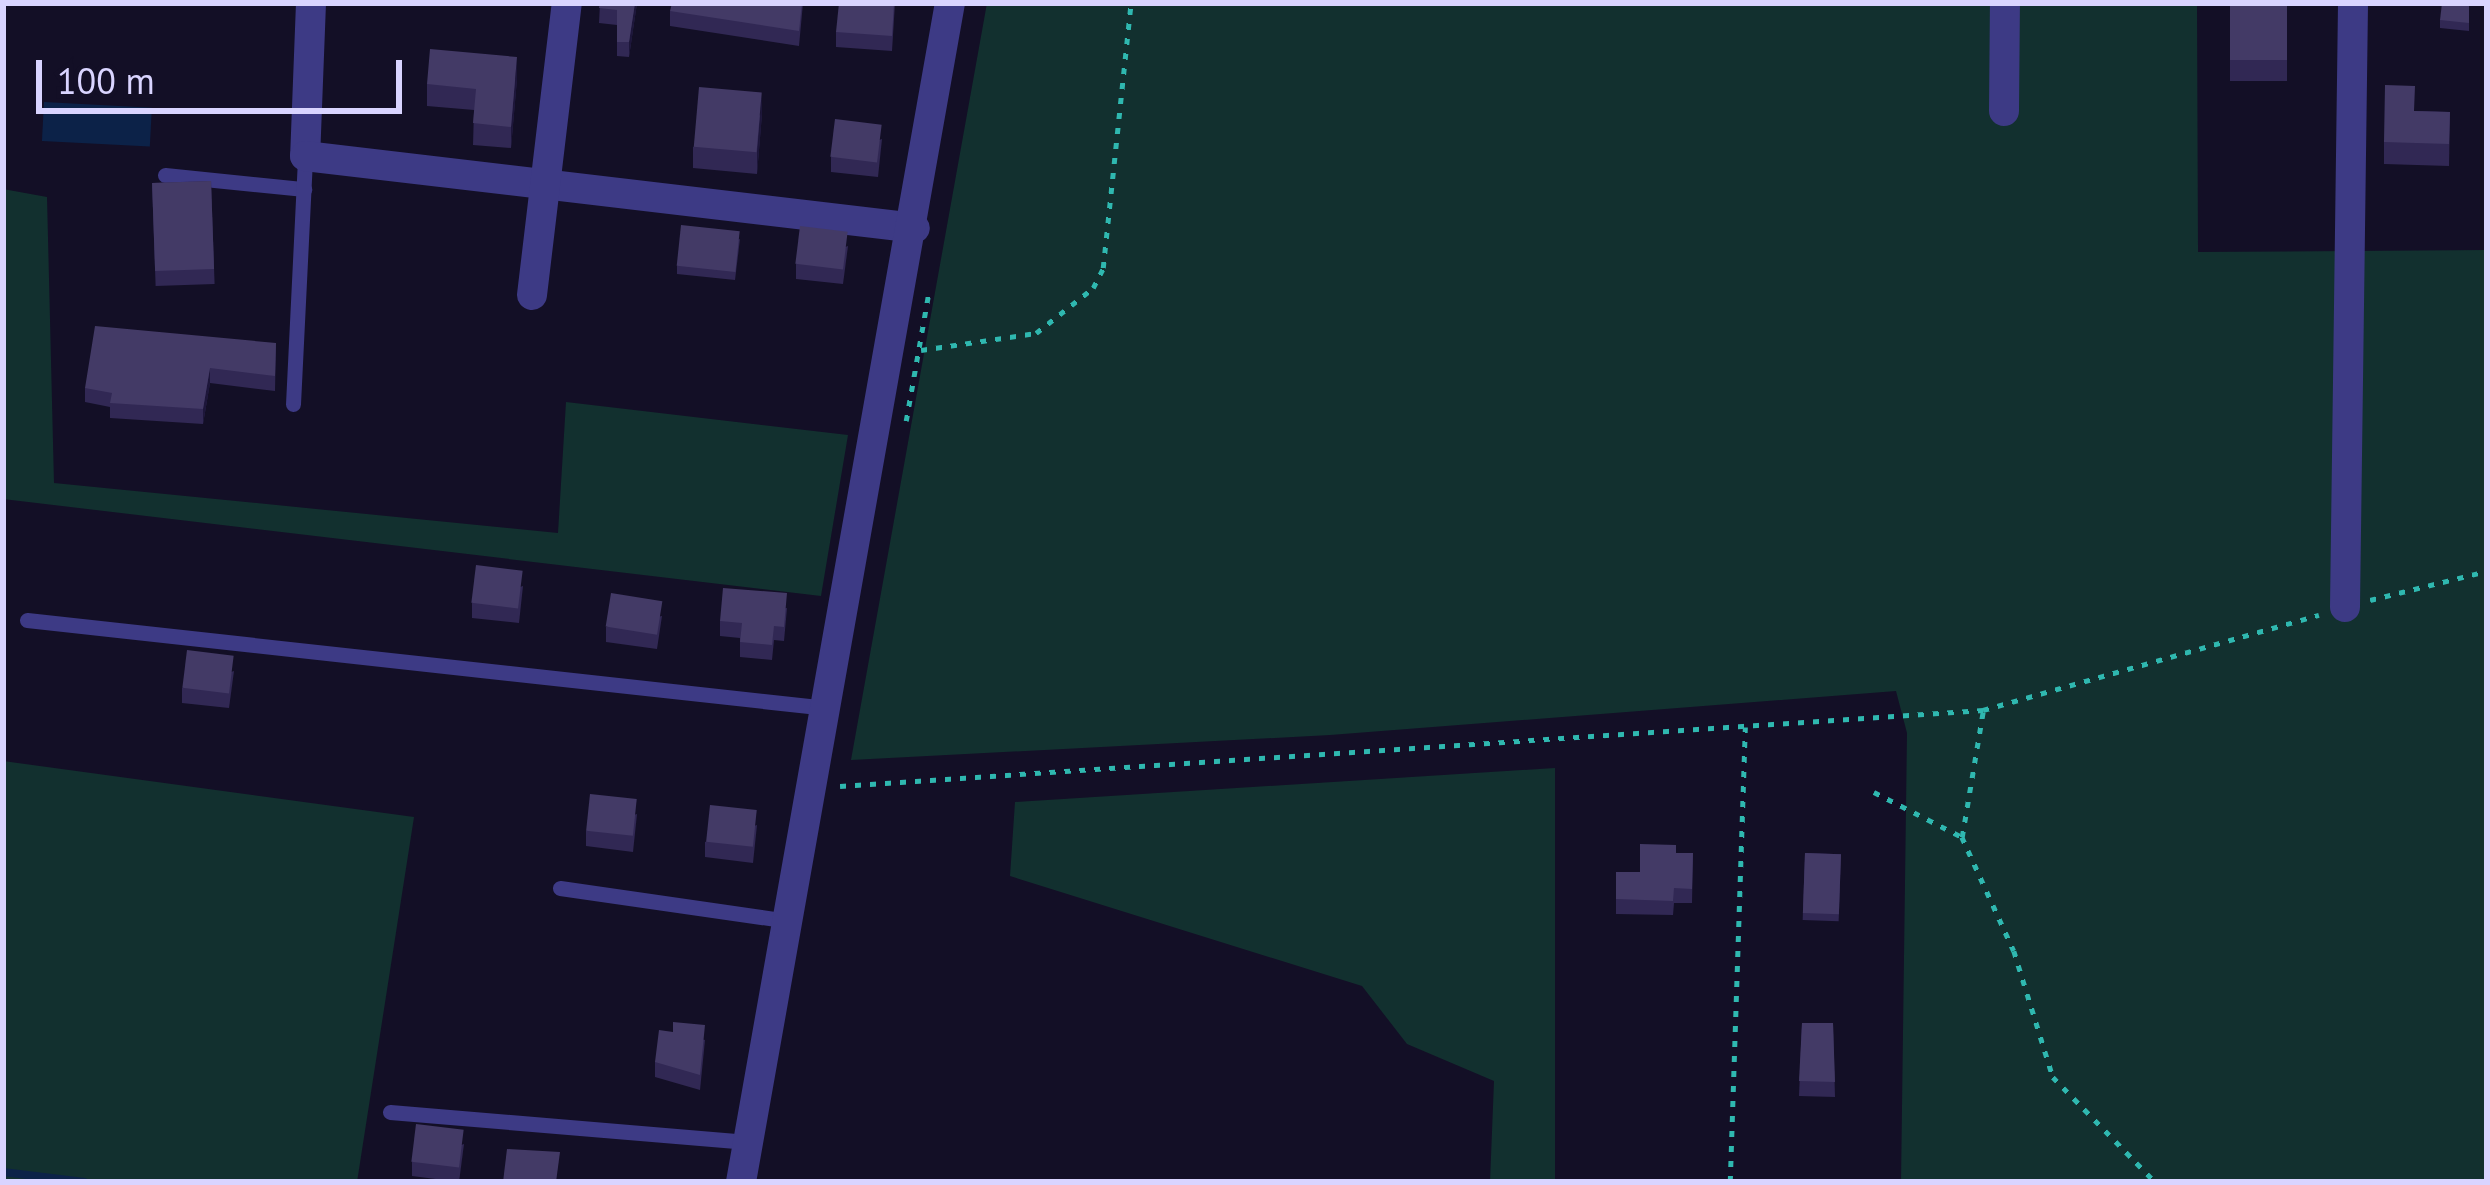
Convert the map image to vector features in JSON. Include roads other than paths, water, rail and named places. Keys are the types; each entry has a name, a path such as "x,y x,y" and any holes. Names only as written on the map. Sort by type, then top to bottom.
{"street":[{"path":"310,3 305,156 915,228"},
{"path":"532,295 567,3"},
{"path":"741,1182 915,228 950,3"},
{"path":"2004,111 2005,3"},
{"path":"2345,607 2353,3"}],"lane":[{"path":"293,404 305,156"},
{"path":"165,175 304,189"},
{"path":"26,620 827,708"},
{"path":"560,888 788,921"},
{"path":"390,1112 748,1142"}],"water":[{"path":"44,102 152,108 150,147 42,141"}],"waterway":[{"path":"3,1172 84,1182"}]}
